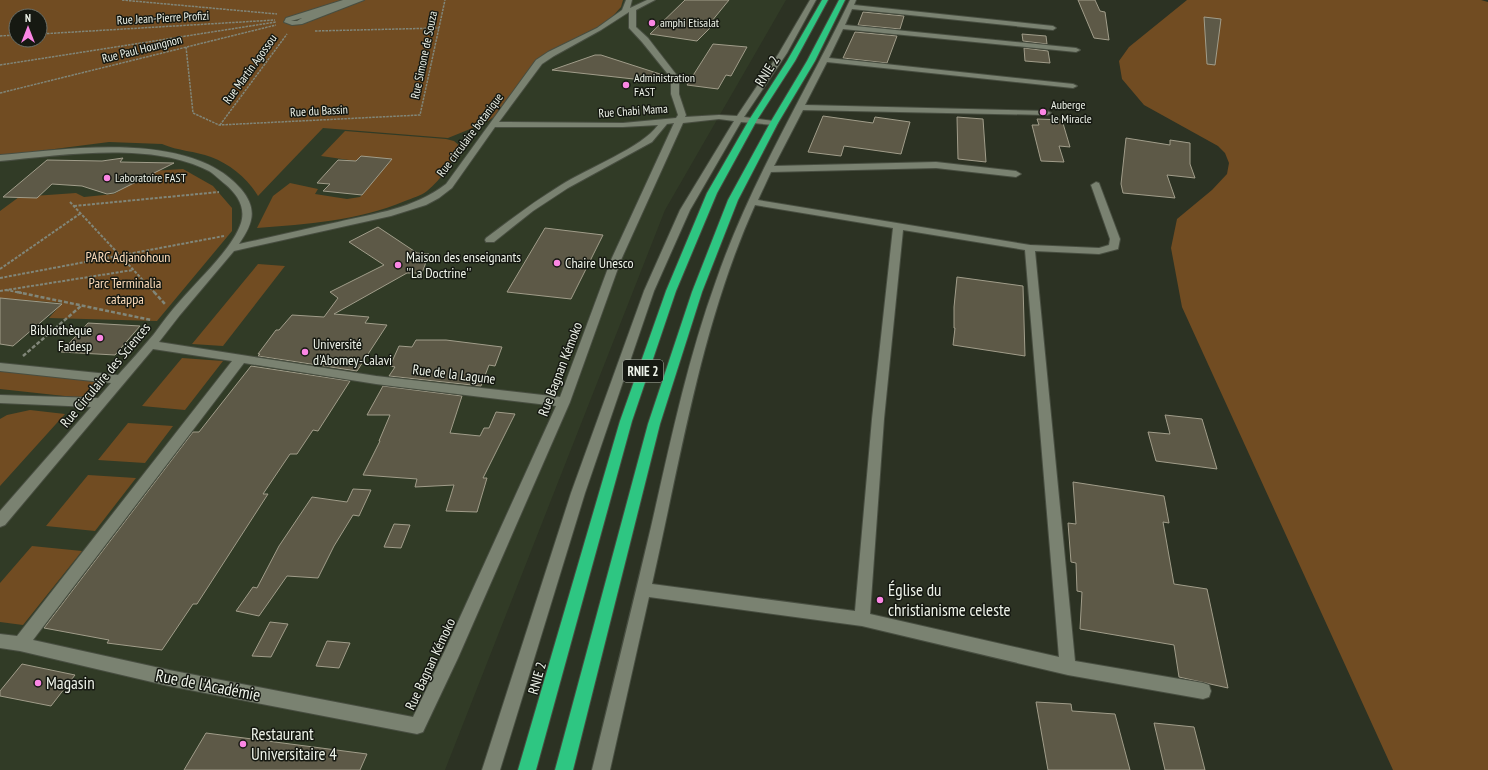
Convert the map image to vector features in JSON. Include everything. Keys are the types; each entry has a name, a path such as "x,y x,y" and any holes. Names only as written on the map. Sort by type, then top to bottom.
{"highway":[{"name":"RNIE 2","path":"526,770 626,421 671,292 712,193 753,120 791,61 826,0"},
{"name":"RNIE 2","path":"564,770 654,424 690,314 733,200 774,123 848,2"}],"street":[{"path":"289,21 299,16 350,0"},
{"path":"289,21 361,0"},
{"path":"625,11 629,0"},
{"path":"625,11 652,0"},
{"path":"491,770 578,493 649,291 685,210 739,119 783,53 813,0"},
{"path":"601,770 681,427 703,339 726,267 752,202 841,27 848,2 1053,28"},
{"path":"633,9 632,28 650,45 676,78 675,94 682,115 680,120"},
{"name":"Rue circulaire botanique","path":"230,249 391,213 423,203 449,186 539,62 551,54 599,29 625,11"},
{"path":"841,27 1076,50"},
{"path":"825,60 1073,86"},
{"path":"799,107 1048,113"},
{"name":"Rue Chabi Mama","path":"493,124 589,126 719,117 774,123"},
{"name":"Rue Bagnan Kémoko","path":"417,726 452,653 564,402 616,260 658,172 680,120"},
{"path":"490,240 530,209 565,186 649,140 659,130 665,121"},
{"name":"Rue Circulaire des Sciences","path":"0,158 88,151 134,150 152,152 184,159 212,169 227,178 245,200 248,209 246,223 242,232 230,249 151,345 0,521"},
{"path":"769,169 936,165 1016,174"},
{"path":"752,202 1030,248 1099,250 1114,246 1115,239 1096,185"},
{"path":"862,619 878,419 898,226"},
{"path":"1030,248 1068,667"},
{"name":"Rue de la Lagune","path":"151,345 376,380 564,402"},
{"path":"20,644 241,358"},
{"path":"5,368 121,380"},
{"path":"0,399 101,403"},
{"path":"644,590 862,619 1068,667 1203,691"},
{"name":"Rue de l'Académie","path":"0,641 20,644 169,678 417,726"}],"path":[{"path":"122,0 299,16"},
{"name":"Rue Simone de Souza","path":"420,114 445,0"},
{"path":"0,65 289,21"},
{"name":"Rue Jean-Pierre Profizi","path":"48,34 289,21"},
{"name":"Rue Paul Houngnon","path":"0,93 289,21"},
{"name":"Rue Martin Agossou","path":"219,125 289,21"},
{"path":"312,31 439,28"},
{"path":"186,47 193,113 219,125"},
{"name":"Rue du Bassin","path":"219,125 420,114"},
{"path":"74,206 236,190"},
{"path":"70,202 133,270 171,319"},
{"path":"0,270 81,213"},
{"path":"0,278 119,254 242,232"},
{"path":"0,291 133,270"},
{"path":"6,290 81,306 171,319"},
{"path":"5,368 81,306"}],"shaded area":[{"name":"Université d'Abomey-Calavi","path":"0,0 786,0 665,210 445,770 0,770"}],"green space":[{"path":"0,0 623,0 621,7 599,28 537,59 498,114 485,123 448,138 323,128 258,196 244,178 232,168 205,155 162,144 109,142 0,156"},
{"path":"1187,0 1481,0 1488,2 1488,770 1393,770 1182,307 1171,248 1177,219 1212,190 1227,174 1229,163 1225,153 1218,146 1144,105 1122,79 1119,61 1129,47"},
{"path":"345,131 446,139 454,141 461,147 437,181 427,191 416,197 387,208 351,217 313,223 257,228 273,196 290,183 318,189 315,194 347,199 360,197 392,159 356,161 321,156"},
{"name":"PARC Adjanohoun","path":"183,169 213,186 232,208 232,231 157,321 49,318 62,303 0,298 0,211 19,197 76,193 84,197 114,194 152,171"},
{"path":"258,264 285,266 223,346 192,344"},
{"path":"182,358 223,361 185,410 142,406"},
{"path":"0,370 107,382 92,399 0,389"},
{"path":"30,410 65,414 0,486 0,419 7,415"},
{"path":"128,423 173,426 145,463 98,460"},
{"path":"88,475 136,478 95,531 46,526"},
{"path":"32,546 82,551 23,625 0,622 0,583"}],"building":[{"path":"685,0 729,0 707,27 711,27 697,41 650,34"},
{"path":"1078,0 1095,0 1100,11 1105,12 1109,40 1094,38"},
{"path":"863,12 904,16 900,29 858,25"},
{"path":"1204,17 1221,19 1215,65 1207,64"},
{"path":"855,32 897,36 887,63 843,58"},
{"path":"1022,34 1046,36 1047,44 1023,41"},
{"path":"713,44 747,47 731,76 726,75 718,89 687,85"},
{"path":"1024,48 1048,51 1050,63 1025,61"},
{"path":"595,55 601,55 663,75 661,82 552,70"},
{"path":"823,116 873,123 875,117 910,122 901,154 844,146 841,156 808,152"},
{"path":"957,117 983,119 986,162 958,159"},
{"path":"1037,119 1062,120 1070,147 1059,146 1064,162 1041,161 1032,125 1039,125"},
{"path":"1126,138 1170,145 1170,140 1190,143 1190,164 1195,178 1167,175 1175,198 1123,193 1121,184"},
{"path":"361,156 392,159 362,195 323,191 330,184 317,183 338,160 356,161"},
{"path":"123,158 120,162 174,163 114,193 107,194 82,186 52,184 37,198 3,197 47,160 102,161"},
{"path":"378,227 417,253 429,254 422,273 407,273 334,314 369,317 365,323 387,325 357,371 258,356 276,330 279,330 292,315 324,317 338,298 330,292 384,265 349,242"},
{"name":"Chaire Unesco","path":"545,228 603,235 571,299 507,292"},
{"path":"957,277 1023,286 1025,356 953,345 955,328 954,307"},
{"path":"0,298 62,304 13,346 0,344"},
{"path":"88,323 140,326 115,355 61,352"},
{"path":"416,340 446,340 502,347 495,366 489,365 481,386 389,376 395,367 390,366 399,346 412,347"},
{"path":"251,366 350,381 318,431 313,430 297,454 290,454 263,494 268,494 197,604 193,604 162,650 107,643 109,640 44,628 193,432 199,432"},
{"path":"383,386 462,396 450,433 480,436 484,428 489,428 496,412 515,414 483,478 487,478 477,512 446,511 454,485 415,487 417,479 363,475 380,441 390,415 367,415"},
{"path":"1165,415 1202,419 1217,469 1156,461 1148,432 1170,434"},
{"path":"1073,482 1164,496 1169,523 1163,522 1174,584 1207,589 1228,688 1179,677 1174,645 1080,629 1082,592 1077,591 1076,563 1071,562 1068,523 1076,524"},
{"path":"353,489 371,490 359,516 353,515 334,546 318,578 287,576 259,616 236,611 253,587 257,588 279,546 312,497 347,502"},
{"path":"394,524 410,525 401,548 384,547"},
{"path":"270,622 288,624 271,657 252,656"},
{"path":"327,641 350,643 339,668 316,666"},
{"name":"Magasin","path":"22,664 75,675 51,706 0,696 0,691"},
{"path":"1036,702 1071,704 1072,711 1115,714 1130,770 1048,770"},
{"path":"1154,723 1194,727 1205,770 1165,770"},
{"name":"Restaurant Universitaire 4","path":"206,733 367,754 360,770 184,770"}],"place":[{"name":"amphi Etisalat","path":"652,23"},
{"name":"Administration FAST","path":"626,85"},
{"name":"Auberge le Miracle","path":"1043,112"},
{"name":"Laboratoire FAST","path":"107,178"},
{"name":"Chaire Unesco","path":"557,263"},
{"name":"Maison des enseignants ''La Doctrine''","path":"398,265"},
{"name":"Bibliothèque Fadesp","path":"100,338"},
{"name":"Université d'Abomey-Calavi","path":"305,352"},
{"name":"Église du christianisme celeste","path":"880,600"},
{"name":"Magasin","path":"38,683"},
{"name":"Restaurant Universitaire 4","path":"243,744"}],"park label":[{"name":"Parc Terminalia catappa","path":"125,292"}]}
